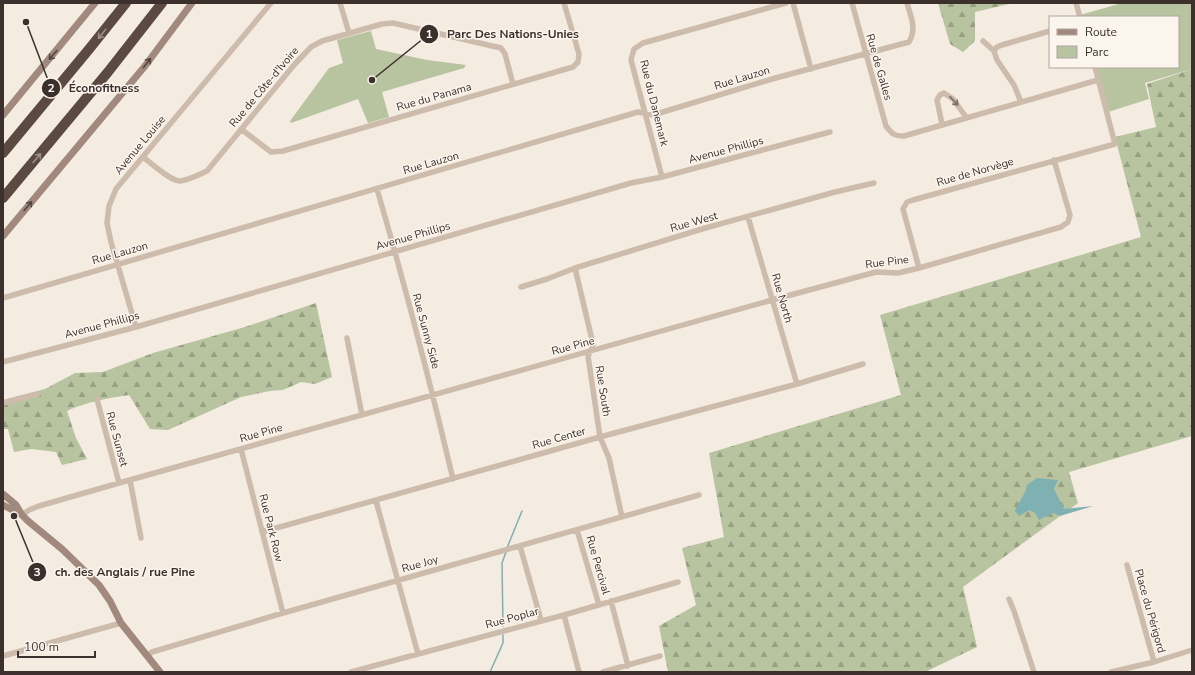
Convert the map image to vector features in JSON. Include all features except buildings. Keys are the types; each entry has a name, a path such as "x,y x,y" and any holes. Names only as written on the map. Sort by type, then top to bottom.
{"highway":[{"path":"3,153 126,3"},
{"path":"3,198 108,72 162,3"}],"main road":[{"path":"3,115 95,3"},
{"path":"3,236 140,71 192,3"},
{"path":"3,494 16,505 22,515"},
{"path":"3,505 22,515 91,576 110,601 121,623 160,672"}],"street":[{"name":"Avenue Louise","path":"136,327 117,264 107,223 109,206 116,189 271,3"},
{"path":"340,3 349,33"},
{"name":"Rue du Panama","path":"242,129 271,152 283,151 573,67 578,62 579,54 564,3"},
{"name":"Rue du Danemark","path":"662,177 631,60 634,49 643,43 786,3"},
{"path":"793,3 812,68"},
{"name":"Rue de Galles","path":"852,3 886,126 892,134 904,136 942,124"},
{"name":"Rue Lauzon","path":"3,298 638,112 653,115 772,79 909,42 914,35 908,3"},
{"path":"1076,3 1080,16"},
{"name":"Rue de Côte-d'Ivoire","path":"143,157 172,179 179,181 207,171 294,65 311,47 322,41 382,24 393,23 494,45 501,48 505,54 513,84"},
{"path":"994,51 997,47 1002,45 1049,31"},
{"path":"983,41 994,51 994,55 1014,85 1022,102"},
{"path":"966,117 953,100 944,93 936,100 942,124 1098,80 1095,68"},
{"name":"Rue de Norvège","path":"919,268 903,209 907,202 1115,144 1098,80"},
{"name":"Avenue Phillips","path":"3,362 136,327 631,183 662,177 830,132"},
{"name":"Rue Pine","path":"22,515 34,508 119,483 772,300 876,272 898,273 919,268 1061,227 1066,225 1070,215 1054,160"},
{"name":"Rue West","path":"521,287 575,268 702,230 814,198 874,183"},
{"name":"Rue Sunny Side","path":"377,189 396,252 453,479"},
{"name":"Rue North","path":"748,217 797,384"},
{"name":"Rue South","path":"575,268 592,344 588,358 600,437 609,458 622,516"},
{"path":"347,338 362,415"},
{"name":"Rue Center","path":"262,532 600,437 797,384 863,364"},
{"path":"3,403 38,394"},
{"name":"Rue Sunset","path":"97,399 119,483"},
{"name":"Rue Park Row","path":"241,449 283,613"},
{"path":"130,480 141,538"},
{"name":"Rue Joy","path":"147,656 152,652 283,613 699,495"},
{"path":"376,500 418,654"},
{"name":"Rue Percival","path":"577,530 599,605"},
{"path":"520,546 541,620"},
{"name":"Place du Périgord","path":"1127,565 1154,662"},
{"name":"Rue Poplar","path":"351,672 370,670 418,654 564,615 678,582"},
{"path":"1009,599 1034,672"},
{"name":"Rue Percival","path":"611,601 628,666"},
{"path":"564,615 579,672"},
{"path":"3,656 121,623"},
{"path":"1111,672 1154,662 1192,650"},
{"path":"603,672 660,656"}],"green space":[{"path":"938,3 1013,3 975,12 975,41 963,52 950,44"},
{"path":"1122,3 1192,3 1192,69 1145,83 1149,99 1108,112 1095,68 1179,68 1179,16 1080,15"},
{"path":"371,31 376,49 427,60 466,65 464,68 382,92 389,117 368,123 358,99 291,123 290,121 329,68 343,63 337,40"},
{"path":"1192,69 1192,436 1069,472 1078,503 963,587 977,647 925,672 668,672 659,626 696,605 682,548 724,537 709,453 901,395 880,315 1141,237 1115,137 1156,127 1147,84"},
{"path":"316,303 332,377 315,384 301,382 283,390 241,397 168,430 150,429 129,395 82,405 67,411 76,438 87,459 62,465 56,452 31,449 14,452 8,429 3,429 3,400 45,389 75,373 103,372 153,353 245,327"}],"water":[{"path":"1037,478 1058,480 1054,489 1064,509 1093,506 1060,516 1053,513 1039,520 1035,513 1029,510 1019,516 1015,511 1027,485"}],"waterway":[{"path":"507,548 522,511"},
{"path":"503,626 502,563 506,552"},
{"path":"490,672 503,643 503,635"}],"place":[{"name":"Éconofitness","path":"26,22"},
{"name":"Parc Des Nations-Unies","path":"372,80"},
{"name":"ch. des Anglais / rue Pine","path":"14,516"}]}
